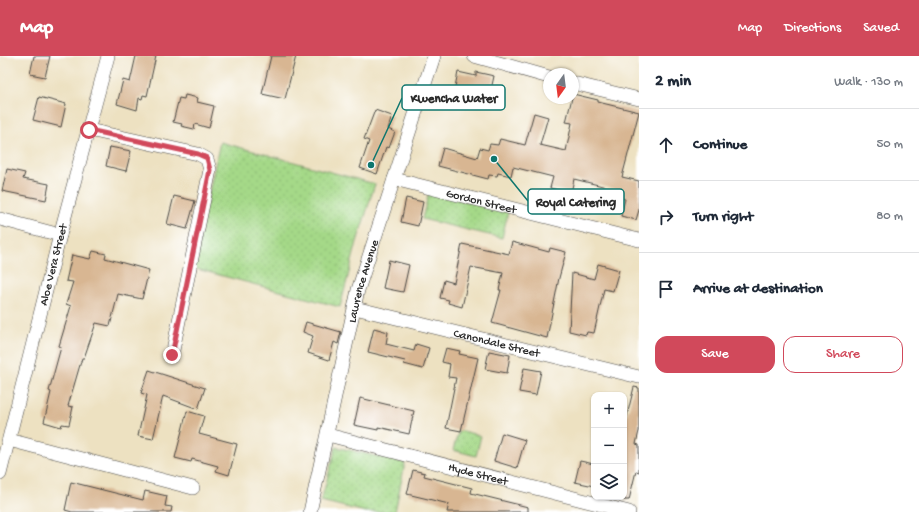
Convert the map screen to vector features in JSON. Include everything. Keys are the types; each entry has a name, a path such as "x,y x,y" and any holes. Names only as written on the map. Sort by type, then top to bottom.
{"street":[{"name":"Aloe Vera Street","path":"0,474 60,235 108,56"},
{"name":"Lawrence Avenue","path":"310,512 328,435 358,290 434,56"},
{"path":"474,56 543,75"},
{"path":"579,84 639,99"},
{"path":"89,130 198,154 207,158 210,170 172,355"},
{"name":"Gordon Street","path":"394,179 639,240"},
{"path":"0,219 60,235"},
{"name":"Canondale Street","path":"355,308 639,377"},
{"name":"Hyde Street","path":"328,435 629,512"},
{"path":"9,440 193,488"}],"green space":[{"path":"220,142 375,184 357,242 340,307 189,267 207,202"},
{"path":"429,192 508,212 502,238 422,219"},
{"path":"459,430 481,436 476,456 453,450"},
{"path":"336,447 405,463 395,512 366,512 321,501"}],"building":[{"path":"34,56 50,56 45,77 30,74"},
{"path":"136,56 156,56 147,96 143,95 142,99 139,98 137,110 117,104 123,80 130,82"},
{"path":"271,56 296,56 285,99 262,94"},
{"path":"458,72 476,76 476,72 494,76 489,99 471,95 472,91 455,87"},
{"path":"185,95 198,98 197,102 214,106 209,128 195,124 194,129 181,126 182,124 173,122 179,98 184,99"},
{"path":"579,95 598,100 598,102 639,112 622,177 639,181 639,210 636,220 621,216 625,199 621,198 623,191 574,179 571,193 550,188 553,177 513,167 511,176 498,173 497,176 489,175 488,179 438,166 443,148 477,158 480,148 488,150 490,144 498,145 500,139 525,145 534,113 548,117 540,145 566,151 572,123 566,122 570,104 579,104"},
{"path":"39,97 66,104 61,127 33,120"},
{"path":"375,110 392,116 388,129 395,132 389,148 386,147 377,174 360,168 369,141 364,139"},
{"path":"110,147 131,151 126,171 106,166"},
{"path":"7,169 25,173 23,179 49,184 46,200 2,191"},
{"path":"174,196 195,201 187,229 167,224"},
{"path":"406,198 423,202 418,226 401,222"},
{"path":"512,242 549,252 550,248 566,252 559,278 547,338 492,323 501,290 499,290 503,273 471,267 462,307 448,303 449,300 440,298 444,280 454,283 462,244 509,254"},
{"path":"93,251 106,254 105,258 149,270 142,299 118,294 110,326 96,323 84,358 82,358 68,406 73,407 69,425 62,424 61,427 44,422 51,392 49,391 61,347 59,346 71,306 66,304 73,282 66,281 72,255 90,259"},
{"path":"389,260 409,265 403,292 383,288"},
{"path":"598,264 619,270 613,291 604,289 594,333 587,332 586,335 569,331 572,273 594,279"},
{"path":"306,322 341,332 338,344 334,342 329,360 308,353 313,336 303,332"},
{"path":"374,328 388,332 386,344 414,351 416,344 429,348 423,369 404,364 405,361 368,352"},
{"path":"446,348 460,351 459,354 478,358 461,431 446,428 456,378 448,377 450,364 442,362"},
{"path":"489,351 510,355 507,373 485,369"},
{"path":"524,368 541,371 536,395 519,392"},
{"path":"149,370 205,388 198,409 163,396 153,439 138,436 147,395 141,393"},
{"path":"634,387 639,388 639,431 636,444 639,445 639,472 636,471 629,500 627,500 627,416"},
{"path":"360,398 414,411 409,434 378,427 378,430 354,425"},
{"path":"187,411 204,416 199,434 237,444 229,475 216,471 218,466 192,459 191,462 175,458"},
{"path":"502,433 525,440 517,468 494,461"},
{"path":"580,461 591,463 591,485 575,482"},
{"path":"413,470 425,473 424,476 472,488 471,493 528,507 528,512 447,512 449,504 407,494"},
{"path":"71,482 143,500 145,491 167,496 165,506 172,507 171,512 72,512 65,510"}],"place":[{"name":"Royal Catering","path":"494,159"},
{"name":"Kwencha Water","path":"371,165"}],"route":[{"path":"89,130 198,154 207,158 210,170 172,355"}]}
